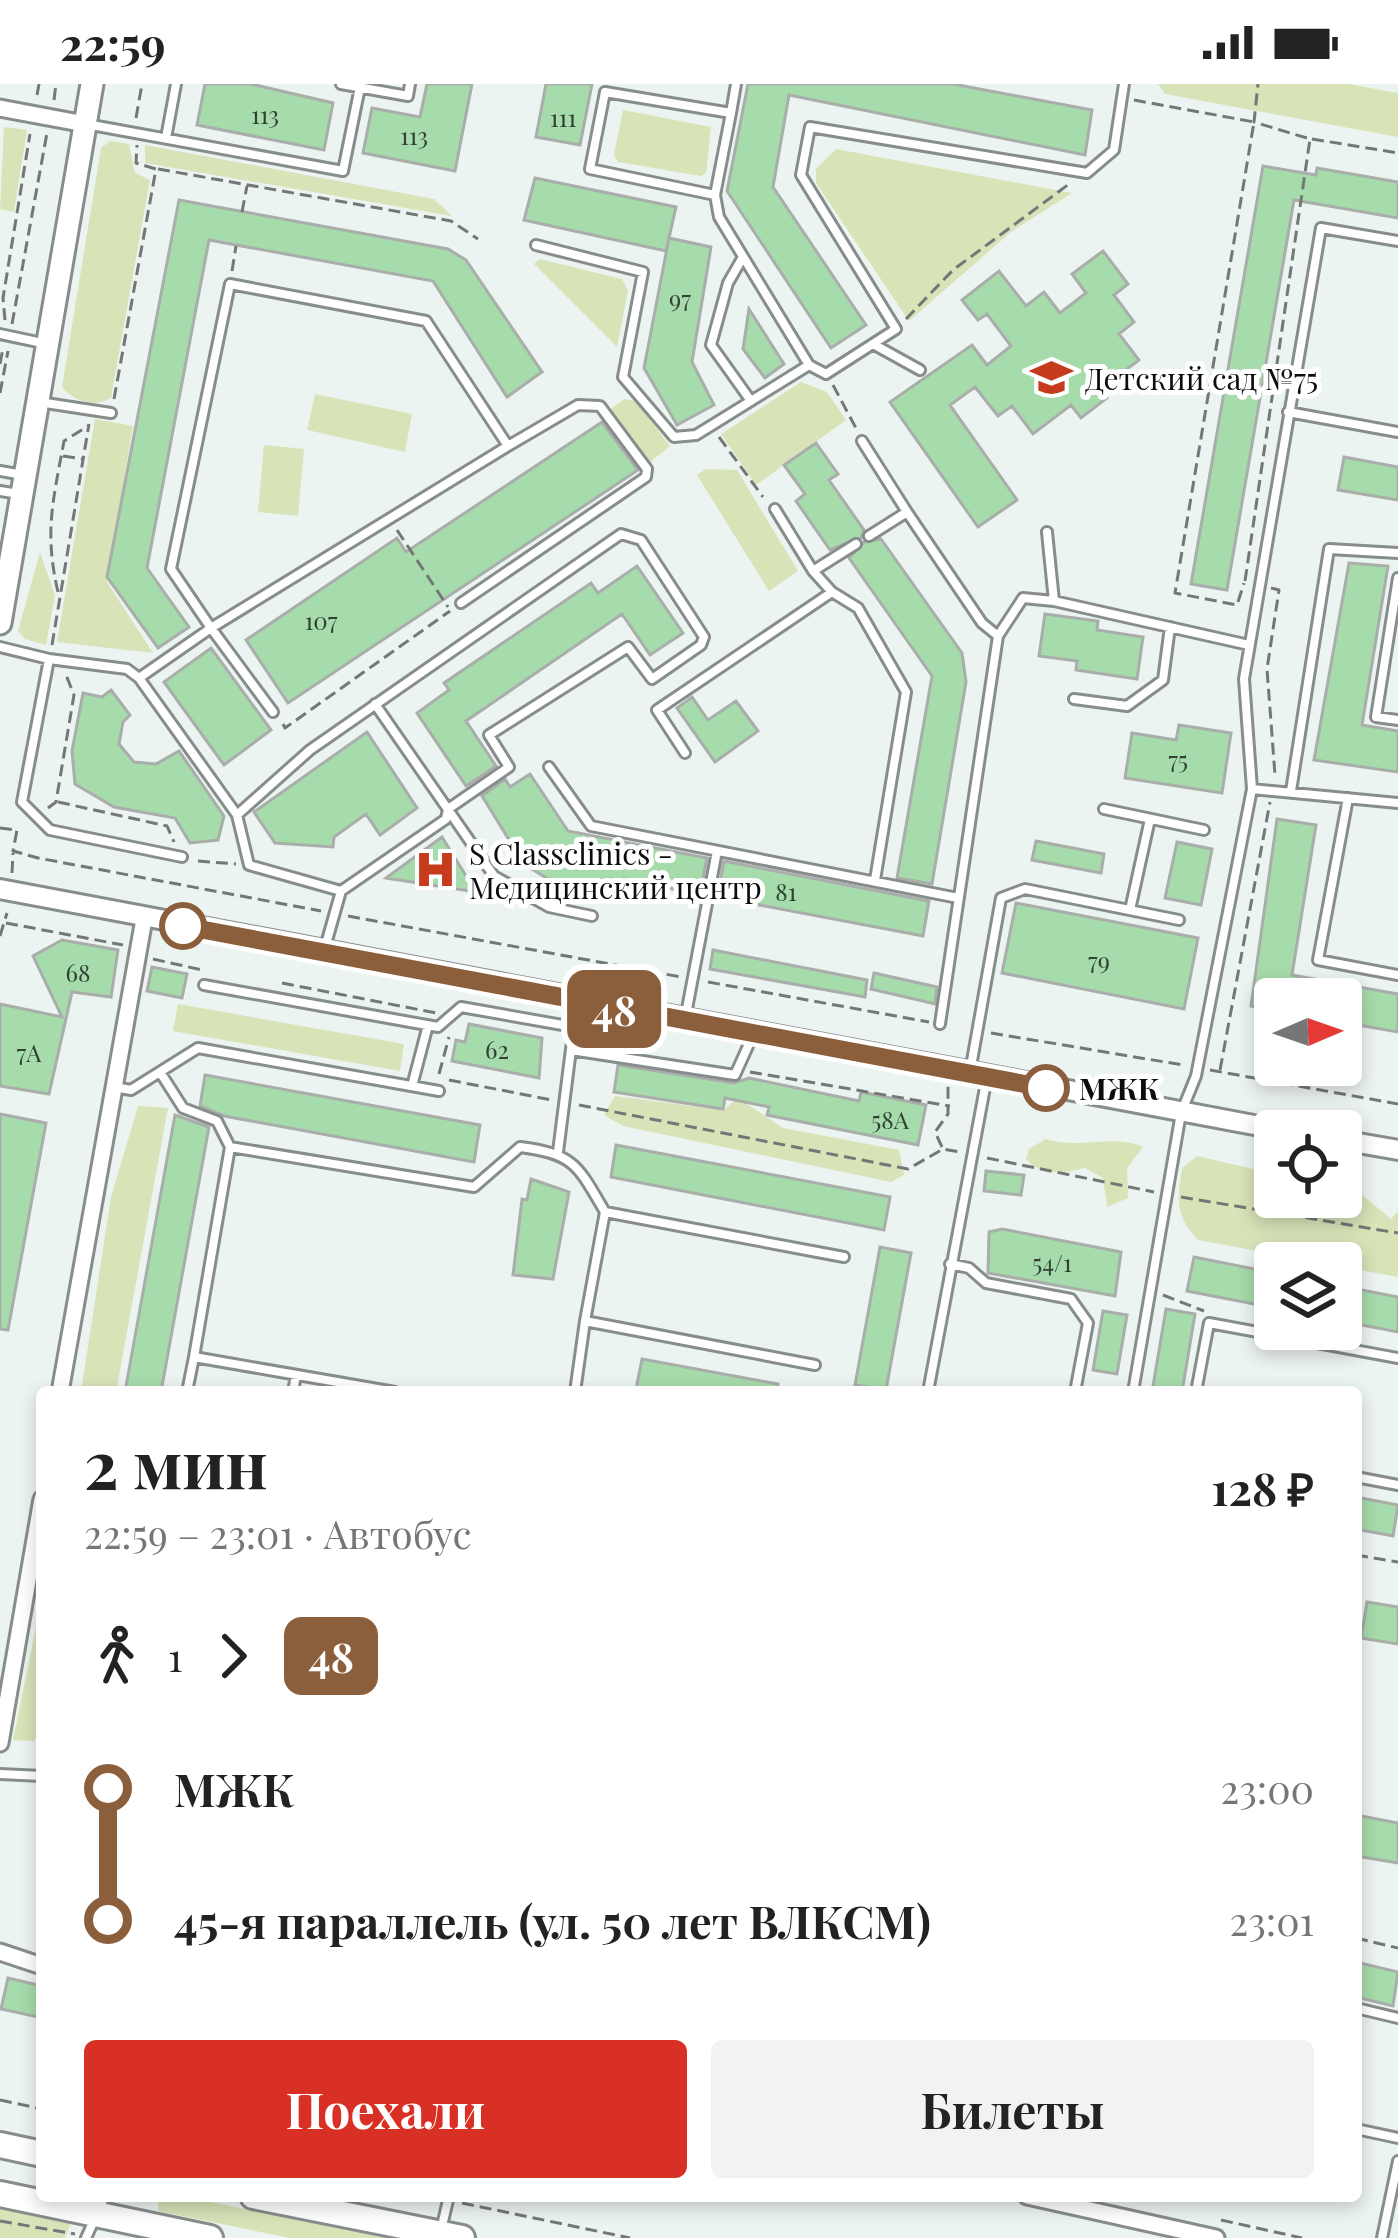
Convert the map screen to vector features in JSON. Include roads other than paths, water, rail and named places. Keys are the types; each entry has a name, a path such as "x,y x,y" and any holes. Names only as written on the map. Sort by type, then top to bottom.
{"main road":[{"path":"0,623 15,487 38,401 92,84"},
{"path":"0,2145 36,2153"},
{"path":"0,2194 95,2221 194,2236"},
{"path":"283,2202 451,2236"}],"street":[{"path":"0,108 85,124"},
{"path":"0,889 577,1002 1254,1126"},
{"path":"61,1386 144,919"},
{"path":"1362,1144 1398,1150"},
{"path":"0,1743 36,1534"},
{"path":"0,1952 36,1964"},
{"path":"1054,2202 1216,2238"}],"lane":[{"path":"166,138 176,84"},
{"path":"341,84 408,96 410,84"},
{"path":"736,84 715,194 719,217 809,365 826,374 896,329 801,175 810,127 1087,172 1114,150 1124,84"},
{"path":"85,124 343,171 360,87"},
{"path":"715,194 590,170 605,92 731,113"},
{"path":"1134,1386 1181,1113 1198,1068 1252,789 1244,679 1321,228 1398,241"},
{"path":"536,245 643,272 623,377 674,437 696,436 809,365"},
{"path":"743,256 728,283 711,345 751,401"},
{"path":"273,712 171,569 230,284 426,321 508,446"},
{"path":"5,335 48,344"},
{"path":"874,344 920,370"},
{"path":"38,401 111,413"},
{"path":"139,678 211,628 578,404 600,406 647,469 646,477 461,603"},
{"path":"1288,412 1398,432"},
{"path":"862,441 982,623 998,636"},
{"path":"0,471 15,487"},
{"path":"775,508 813,571 832,592 859,608 906,692 875,880"},
{"path":"869,536 907,512"},
{"path":"1047,532 1054,601"},
{"path":"237,815 310,750 621,534 640,540 704,637 701,646 652,679 628,647 489,735 509,767 448,809 446,819 341,891 324,952"},
{"path":"813,571 856,544"},
{"path":"1292,791 1329,549 1398,553"},
{"path":"1398,578 1376,717 1398,720"},
{"path":"685,753 657,710 832,592"},
{"path":"940,1024 998,636 1023,598 1249,645"},
{"path":"1074,699 1127,706 1163,680 1170,627"},
{"path":"0,647 127,669 139,678 237,815 249,865 341,891"},
{"path":"54,660 22,802 50,830 182,857"},
{"path":"375,704 494,876 549,907 592,916"},
{"path":"549,767 590,826 958,898"},
{"path":"1252,789 1398,803"},
{"path":"1348,798 1318,960 1398,975"},
{"path":"1104,808 1204,830"},
{"path":"1130,910 1150,819"},
{"path":"684,1021 717,850"},
{"path":"929,1386 978,1076 977,1030 1001,898 1025,889 1179,920"},
{"path":"204,985 438,1027 461,1007 574,1027"},
{"path":"558,1152 577,1002"},
{"path":"412,1086 428,1025"},
{"path":"571,1051 735,1075 754,1034"},
{"path":"112,1086 130,1090 198,1048 439,1090"},
{"path":"160,1072 183,1108 217,1121 230,1147 188,1386"},
{"path":"230,1147 474,1187 520,1147 558,1152 578,1166 605,1212 576,1386"},
{"path":"605,1212 844,1257"},
{"path":"950,1264 969,1268 986,1283 1071,1299 1088,1323 1076,1386"},
{"path":"585,1322 815,1365"},
{"path":"1197,1386 1210,1323 1398,1358"},
{"path":"194,1357 360,1386"},
{"path":"294,1386 296,1375"},
{"path":"1362,1478 1398,1484"},
{"path":"0,1774 36,1775"},
{"path":"1362,2009 1398,2018"},
{"path":"1362,2130 1398,2138"},
{"path":"1382,2238 1398,2161"},
{"path":"448,2202 451,2236"}],"place":[{"name":"Детский сад №75","path":"1051,378"},
{"name":"S Classclinics - Медицинский центр","path":"435,870"},
{"name":"МЖК","path":"1046,1088"}]}
